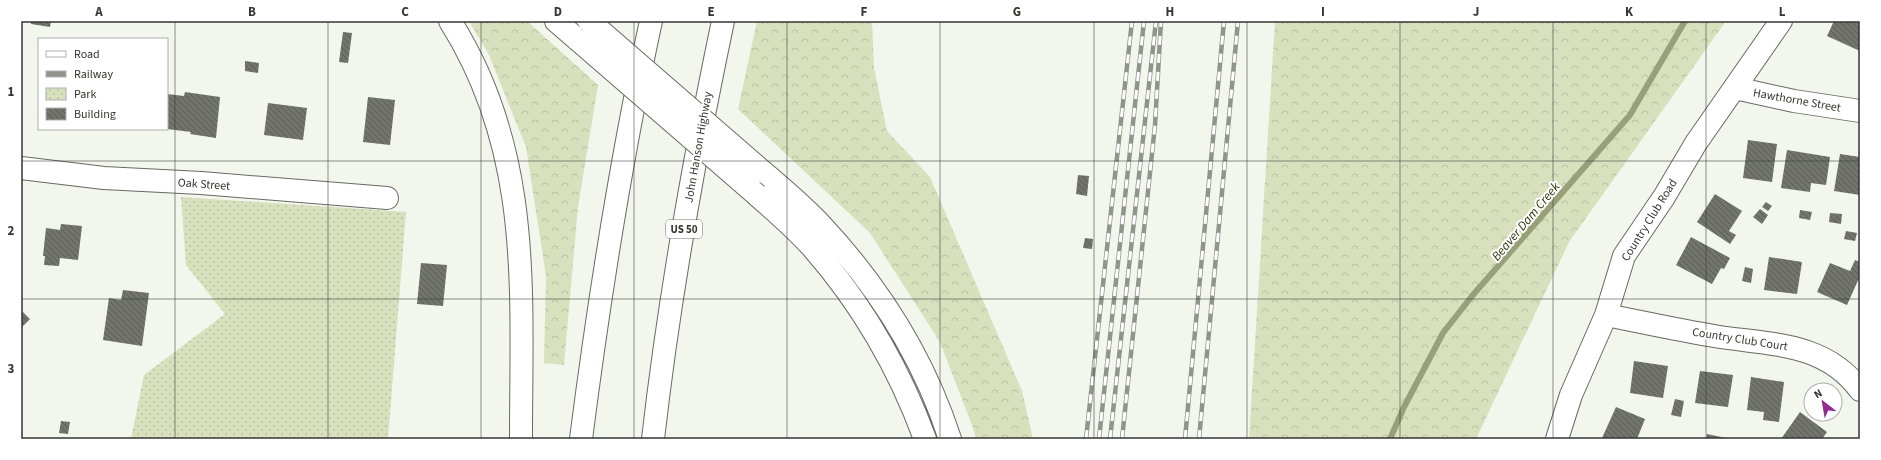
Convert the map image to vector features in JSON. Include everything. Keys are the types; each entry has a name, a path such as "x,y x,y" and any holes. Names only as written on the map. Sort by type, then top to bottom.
{"main road":[{"path":"450,21 470,56 502,136 514,196 520,260 521,439"},
{"path":"556,21 757,195 811,246 831,270 864,316 893,364 925,439"},
{"path":"589,21 764,172 820,224 845,251 888,309 904,334 926,378 950,439"},
{"path":"581,439 592,356 609,249 651,21"},
{"name":"John Hanson Highway","path":"653,439 678,259 707,96 723,21"},
{"name":"Country Club Road","path":"1557,439 1571,395 1606,315 1624,256 1664,197 1696,143 1781,21"},
{"name":"Hawthorne Street","path":"1735,88 1794,102 1860,111"},
{"name":"Oak Street","path":"21,168 104,178 201,183 387,198"},
{"name":"Country Club Court","path":"1606,315 1715,336 1773,343 1802,350 1825,358 1843,372 1860,390"}],"green space":[{"path":"469,21 527,21 598,85 578,207 564,365 544,363 546,276 526,147 489,55"},
{"path":"757,21 872,21 874,68 887,131 930,177 1022,391 1033,439 976,439 940,342 870,233 738,109"},
{"path":"1275,21 1726,21 1569,242 1476,439 1249,439"},
{"path":"181,197 406,212 388,439 131,439 144,375 225,314 186,265"}],"building":[{"path":"31,21 51,21 50,27 31,24"},
{"path":"1834,21 1860,21 1860,51 1827,36"},
{"path":"343,32 352,33 348,63 339,62"},
{"path":"245,61 259,63 258,73 245,71"},
{"path":"185,92 220,97 216,138 190,134 191,132 168,129 168,94 184,96"},
{"path":"368,97 395,100 390,145 363,142"},
{"path":"268,103 307,108 303,140 264,135"},
{"path":"1748,140 1777,144 1772,182 1743,178"},
{"path":"1787,150 1830,157 1826,185 1811,183 1810,192 1781,188"},
{"path":"1840,154 1860,157 1860,195 1834,191"},
{"path":"1078,175 1089,176 1087,196 1076,194"},
{"path":"1715,194 1742,211 1729,231 1736,235 1730,244 1697,222"},
{"path":"1766,202 1772,206 1768,211 1762,207"},
{"path":"1760,209 1768,215 1762,224 1753,217"},
{"path":"1800,210 1812,212 1810,220 1799,218"},
{"path":"1830,213 1842,214 1841,224 1829,222"},
{"path":"61,224 82,226 78,260 60,258 59,266 44,265 45,256 43,256 46,228 60,230"},
{"path":"1846,231 1857,233 1855,241 1844,239"},
{"path":"1691,237 1730,258 1724,269 1721,268 1712,284 1676,265"},
{"path":"1085,238 1093,239 1092,249 1083,248"},
{"path":"1769,257 1802,262 1797,294 1764,290"},
{"path":"1855,260 1860,262 1860,276 1847,305 1817,292 1830,263 1850,271"},
{"path":"421,263 447,265 443,306 417,304"},
{"path":"1745,267 1753,269 1751,283 1742,281"},
{"path":"123,290 149,293 142,346 103,340 109,298 121,300"},
{"path":"21,310 30,319 21,328"},
{"path":"1634,361 1668,366 1663,398 1630,393"},
{"path":"1700,371 1733,375 1728,407 1695,403"},
{"path":"1751,377 1784,382 1779,422 1763,420 1764,412 1747,410"},
{"path":"1675,399 1684,401 1681,417 1671,415"},
{"path":"1616,407 1645,419 1637,439 1602,438"},
{"path":"1800,412 1803,414 1803,422 1814,422 1827,432 1822,439 1781,439"},
{"path":"61,421 70,422 68,434 59,433"},
{"path":"1707,434 1726,438 1726,439 1706,439"}],"waterway":[{"name":"Beaver Dam Creek","path":"1390,439 1404,407 1443,333 1472,296 1630,115 1685,21"}],"railway":[{"path":"1086,439 1132,21"},
{"path":"1099,439 1144,21"},
{"path":"1110,439 1156,21"},
{"path":"1122,439 1155,125 1161,21"},
{"path":"1185,439 1224,21"},
{"path":"1199,439 1238,21"}]}
